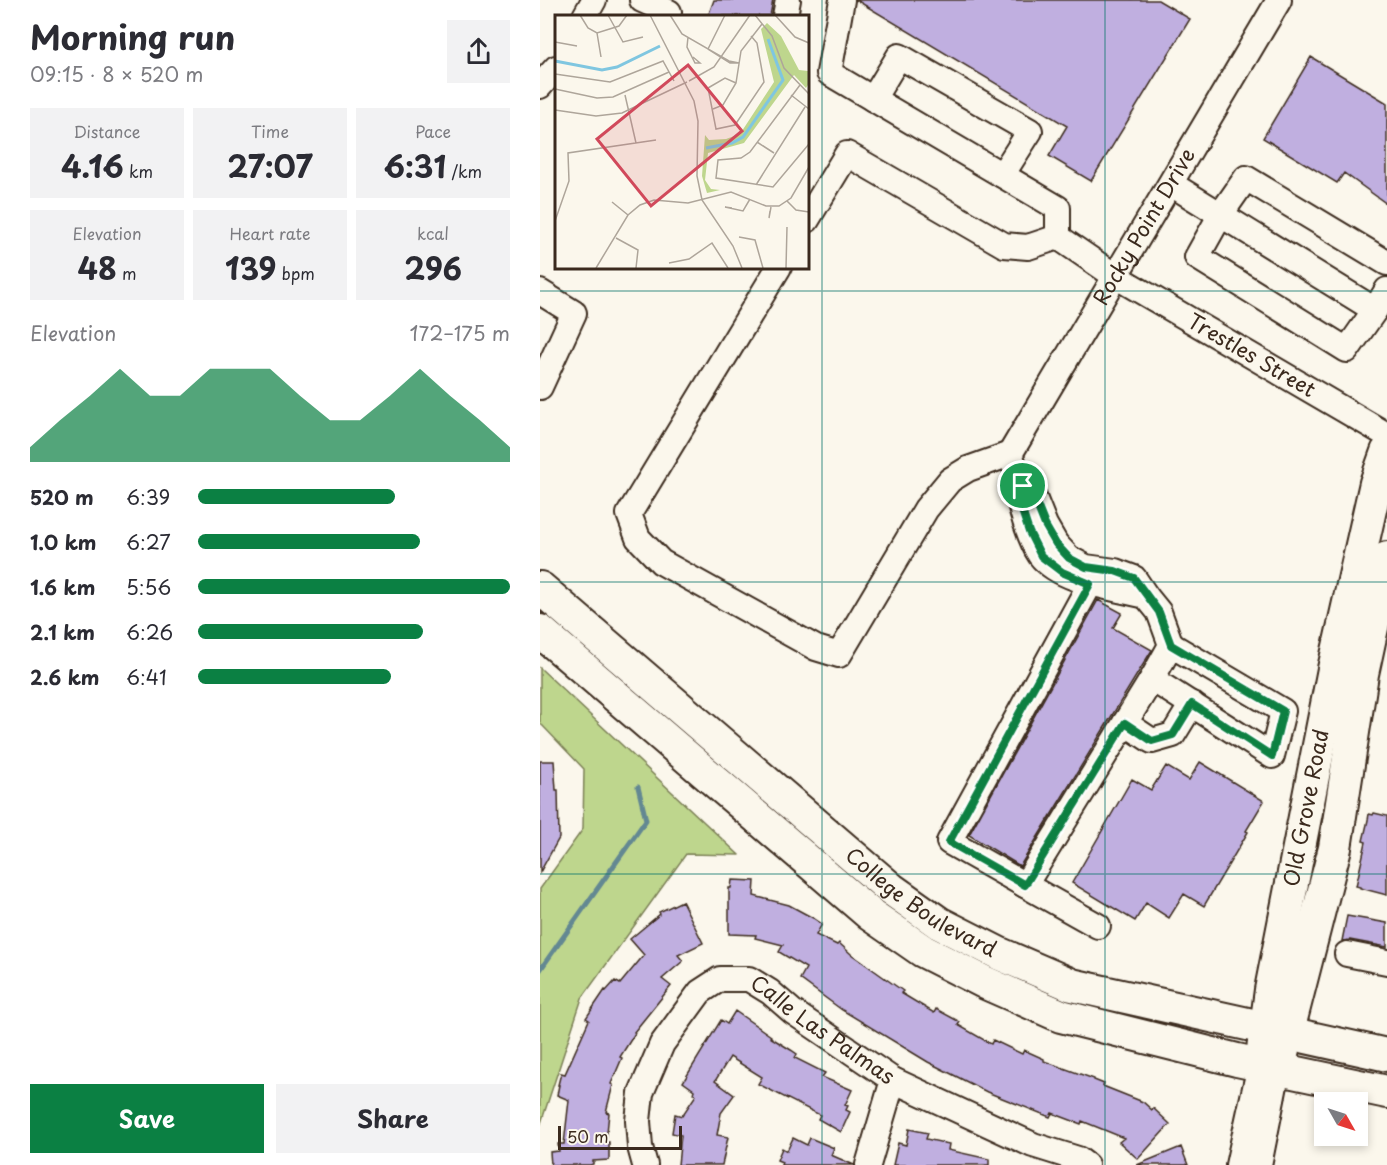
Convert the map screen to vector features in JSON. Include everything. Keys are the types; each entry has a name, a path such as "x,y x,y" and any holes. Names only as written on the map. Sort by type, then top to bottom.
{"main road":[{"name":"Old Grove Road","path":"1276,1031 1270,990 1334,669 1376,483 1387,452"},
{"name":"Old Grove Road","path":"1269,1068 1276,1031 1335,848 1362,674 1387,558"},
{"name":"College Boulevard","path":"540,588 891,889 939,923 1000,954 1072,985 1387,1055"},
{"name":"College Boulevard","path":"540,631 871,915 923,951 986,983 1061,1016 1269,1068 1387,1092"}],"street":[{"path":"586,15 594,0"},
{"path":"642,0 670,10"},
{"path":"785,15 788,0"},
{"path":"808,218 847,154 1004,245 1028,247 1058,237 1058,208 829,73 842,0"},
{"name":"Rocky Point Drive","path":"1010,454 1279,0"},
{"path":"873,99 899,56 1030,130 1002,175"},
{"path":"540,86 555,69"},
{"path":"1172,184 1221,214 1381,300 1347,350 1197,257 1221,214 1246,178 1387,263"},
{"name":"Trestles Street","path":"1058,237 1116,276 1387,435"},
{"path":"778,268 628,514 638,538 662,562 816,648 839,655 926,509 950,480 968,469 1010,454 1023,486 1018,498 1029,532 1041,556 1062,572 1093,577 1146,596 1159,612 1171,645 1283,711 1272,756 1152,679"},
{"path":"540,292 574,313 546,362 540,387"},
{"path":"1093,577 949,842 1098,926"},
{"path":"1025,885 1171,645"},
{"path":"1125,723 1152,741 1173,735 1192,704"},
{"path":"1347,954 1387,962"},
{"name":"Calle Las Palmas","path":"645,1165 640,1147 638,1121 641,1093 662,1044 700,992 720,979 749,979 770,992 792,1012 893,1080 1033,1145 1078,1159 1086,1165"},
{"name":"Old Grove Road","path":"1238,1165 1269,1068"},
{"name":"Old Grove Road","path":"1259,1165 1269,1068"},
{"path":"868,1165 893,1080"}],"green space":[{"path":"540,668 739,855 686,854 582,998 540,1126 540,889 583,829 584,769 540,723"}],"building":[{"path":"714,0 773,0 770,15 708,15"},
{"path":"856,0 1158,0 1190,19 1091,181 1049,156 1067,126"},
{"path":"1311,57 1387,103 1387,204 1344,173 1337,183 1263,138"},
{"path":"1098,600 1122,613 1113,628 1152,650 1020,866 969,835"},
{"path":"540,761 554,761 556,790 558,790 559,838 540,872"},
{"path":"1200,762 1264,801 1204,906 1184,894 1169,918 1146,903 1135,921 1072,883 1132,779 1151,790 1166,766 1189,780"},
{"path":"1369,814 1387,816 1387,895 1356,886 1366,842 1363,841"},
{"path":"732,880 755,881 754,896 789,905 813,918 822,924 816,935 837,945 839,943 903,991 901,993 934,1013 936,1009 960,1022 958,1025 991,1044 993,1040 1022,1054 1024,1050 1044,1061 1094,1079 1104,1084 1103,1086 1143,1102 1170,1124 1138,1159 1119,1142 1124,1138 1082,1121 1081,1124 1052,1113 1050,1117 987,1092 928,1062 842,1010 800,979 806,968 779,952 783,945 755,938 756,935 729,934 729,888 731,888"},
{"path":"682,901 703,943 678,955 683,961 662,979 671,986 634,1032 620,1057 622,1058 611,1084 613,1085 606,1112 609,1113 606,1142 609,1142 609,1160 593,1161 590,1165 551,1165 550,1152 559,1151 558,1144 564,1144 569,1100 557,1095 558,1085 561,1073 565,1074 589,1020 586,1018 605,990 615,981 620,984 644,955 630,939 660,914 659,912"},
{"path":"1347,916 1387,923 1387,947 1350,940 1342,941"},
{"path":"735,1011 797,1054 795,1058 825,1073 822,1077 852,1090 845,1105 848,1106 846,1110 850,1112 841,1132 818,1119 820,1115 758,1084 762,1077 730,1057 715,1081 734,1095 721,1113 717,1135 728,1137 722,1165 678,1165 681,1135 672,1133 675,1114 682,1116 696,1095 693,1093 694,1090 683,1082 721,1020 727,1024"},
{"path":"909,1129 928,1133 926,1139 949,1144 948,1150 989,1159 989,1165 893,1165 898,1143 906,1145"},
{"path":"793,1138 807,1145 810,1138 834,1148 831,1155 854,1165 781,1165 782,1162 777,1160 782,1148 787,1151"},
{"path":"1181,1147 1188,1165 1137,1165"}],"waterway":[{"path":"540,970 646,820 638,787"}],"route":[{"path":"1023,486 1033,495 1045,525 1056,544 1069,558 1086,567 1115,571 1134,578 1159,612 1171,645 1283,711 1272,756 1192,704 1173,735 1152,741 1125,723 1025,885 949,842 1090,584 1062,572 1041,556 1029,532 1018,498 1023,486"}]}
